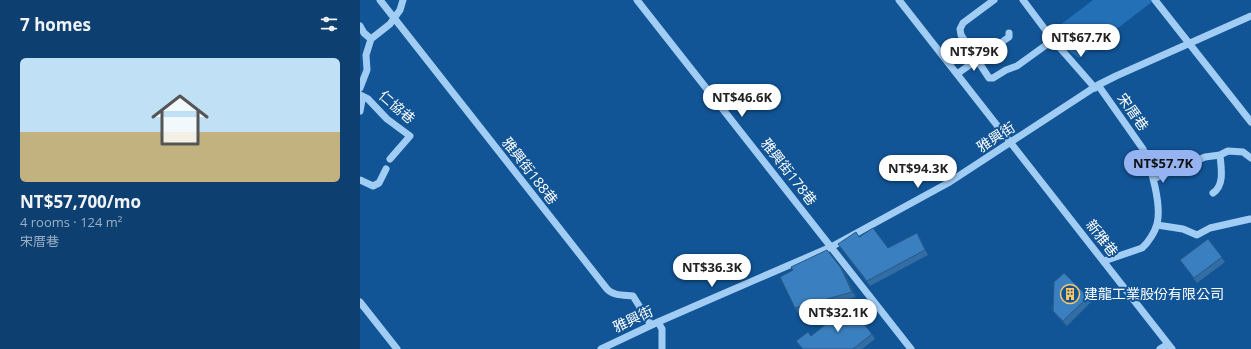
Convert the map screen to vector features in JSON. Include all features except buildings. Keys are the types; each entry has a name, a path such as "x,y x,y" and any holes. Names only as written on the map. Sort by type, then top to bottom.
{"street":[{"name":"雅興街188巷","path":"380,0 607,289 615,294 633,296 651,325"},
{"path":"360,26 371,40 390,24 400,10 404,0"},
{"name":"雅興街178巷","path":"637,0 911,349"},
{"name":"新雅巷","path":"899,0 1170,346"},
{"path":"994,0 963,23 960,29 961,35 990,79 1017,66 1053,40"},
{"name":"宋厝巷","path":"1023,0 1053,40 1097,86 1143,149 1148,160 1158,206 1157,225 1146,245 1142,248 1104,261"},
{"path":"1155,0 1251,122"},
{"name":"雅興街","path":"601,349 651,325 831,247 948,183 1097,86 1116,76 1251,16"},
{"path":"958,74 1009,37 1009,33"},
{"name":"仁協巷","path":"360,88 367,70 366,55 371,40"},
{"name":"仁協巷","path":"360,96 362,100 360,111"},
{"name":"仁協巷","path":"360,96 368,99 387,119 410,136 390,159"},
{"path":"1153,179 1205,157 1220,155 1228,151 1243,152 1251,158"},
{"path":"1213,193 1218,190 1221,184 1220,155"},
{"path":"360,180 374,186 379,183 386,169"},
{"path":"1157,225 1183,229 1197,235 1210,228 1250,219"},
{"path":"360,302 397,349"},
{"path":"658,322 662,329 662,349"},
{"path":"1160,349 1170,346"}],"shaded area":[{"path":"1093,0 1153,1 1079,58 1058,43 1055,29"}],"place":[{"name":"建龍工業股份有限公司","path":"1070,294"}]}
